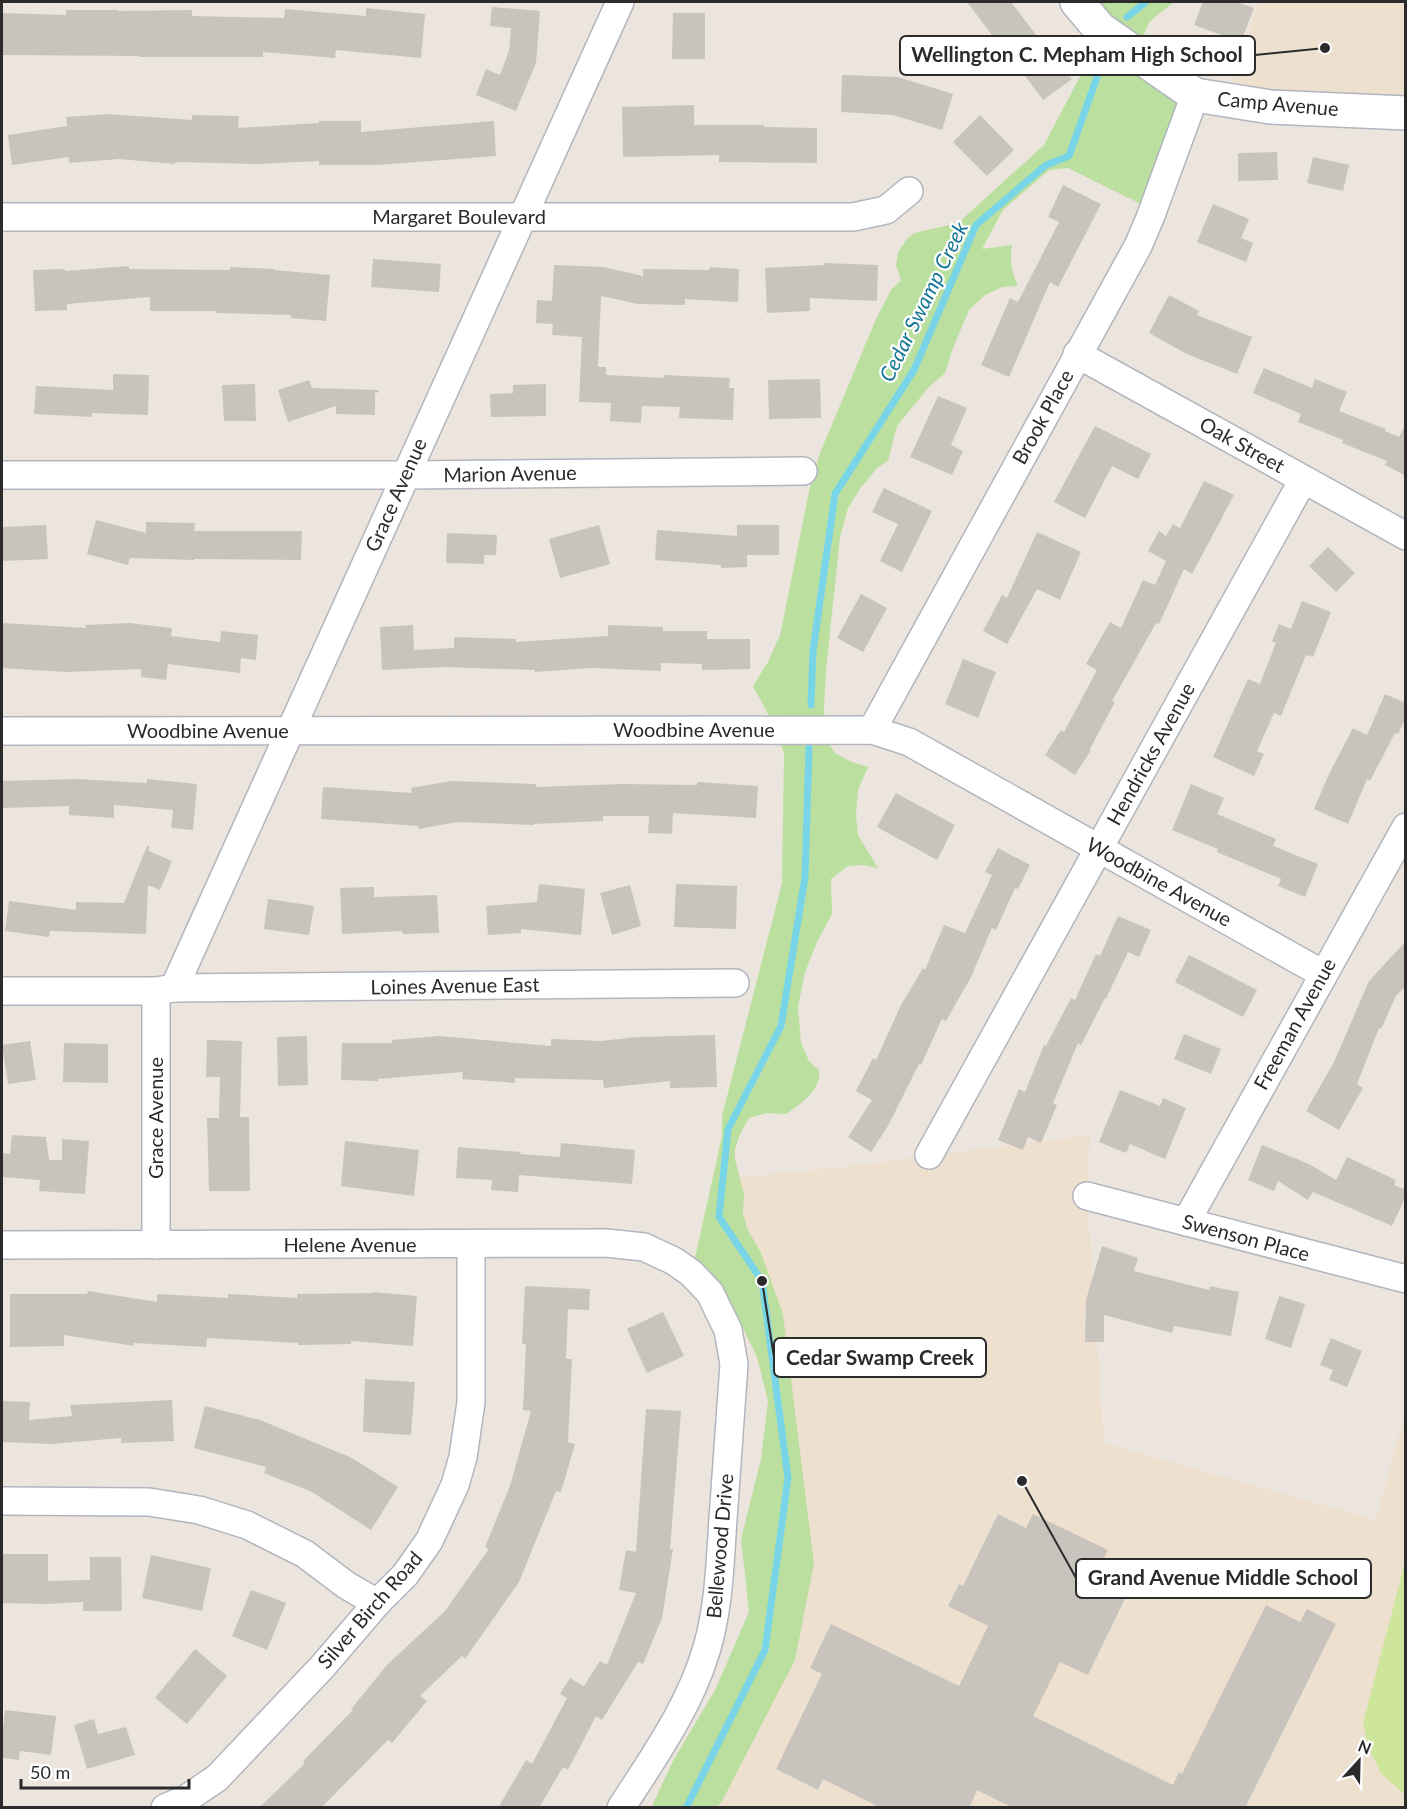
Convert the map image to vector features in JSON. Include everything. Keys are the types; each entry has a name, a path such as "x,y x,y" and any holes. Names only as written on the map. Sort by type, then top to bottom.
{"street":[{"name":"Grace Avenue","path":"156,1245 165,990 290,731 620,2"},
{"name":"Camp Avenue","path":"1077,2 1100,29 1195,95 1270,107 1406,113"},
{"name":"Brook Place","path":"872,730 1144,232 1195,95"},
{"name":"Margaret Boulevard","path":"2,217 853,217 886,210 909,191"},
{"name":"Oak Street","path":"1077,354 1406,537"},
{"name":"Marion Avenue","path":"2,475 405,475 802,471"},
{"name":"Hendricks Avenue","path":"930,1155 1303,480"},
{"name":"Woodbine Avenue","path":"2,731 872,730 909,742 1323,974"},
{"name":"Freeman Avenue","path":"1186,1222 1406,827"},
{"name":"Loines Avenue East","path":"2,991 735,983"},
{"name":"Swenson Place","path":"1087,1196 1406,1279"},
{"name":"Helene Avenue","path":"2,1245 606,1243 644,1247 674,1261 691,1273"},
{"name":"Silver Birch Road","path":"165,1808 186,1799 217,1778 405,1575 429,1540 455,1485 463,1457 471,1402 471,1245"},
{"name":"Bellewood Drive","path":"621,1808 670,1731 690,1694 706,1652 713,1624 720,1569 734,1364 728,1330 710,1293 691,1273"},
{"path":"2,1501 149,1502 199,1510 247,1525 305,1554 346,1585 377,1603"}],"shaded area":[{"path":"1258,2 1405,2 1405,94 1276,101 1229,95"},
{"path":"1090,1135 1087,1196 1104,1443 1376,1520 1405,1412 1405,1807 717,1808 795,1660 761,1253 747,1228 743,1213 744,1194 740,1177 834,1168"}],"green space":[{"path":"1077,2 1174,2 1149,22 1136,55 1195,95 1153,210 1068,168 1049,170 1003,210 982,249 1012,245 1012,266 1018,286 1002,287 985,295 969,310 945,373 929,387 897,426 888,461 877,468 848,508 840,537 824,709 827,741 835,753 868,767 858,790 856,815 858,835 878,868 862,865 848,866 831,879 832,914 805,972 798,1007 801,1043 809,1061 819,1070 814,1090 786,1114 767,1113 749,1118 735,1149 735,1159 744,1194 743,1213 747,1228 761,1253 783,1314 814,1563 795,1660 722,1801 717,1807 651,1808 673,1761 715,1690 749,1612 741,1539 761,1459 768,1401 757,1357 737,1316 693,1267 722,1136 722,1116 782,883 784,753 768,714 753,686 768,662 780,635 811,482 820,453 876,319 891,290 901,280 896,265 898,252 914,233 958,223 1044,145 1103,33"},
{"path":"1405,1562 1405,1795 1381,1773 1369,1749 1363,1723"}],"building":[{"path":"967,2 1011,2 1072,79 1043,100"},
{"path":"1203,2 1237,2 1254,8 1241,42 1194,25"},
{"path":"492,7 540,11 536,63 516,111 476,95 486,69 500,75 509,51 511,28 490,26"},
{"path":"366,8 425,14 421,58 336,50 335,58 263,52 263,57 2,55 2,13 66,15 66,10 192,10 192,16 284,18 285,9 366,16"},
{"path":"673,13 705,13 705,59 672,59"},
{"path":"842,75 898,77 953,94 942,130 893,115 841,112"},
{"path":"694,105 694,125 817,128 817,163 719,162 719,155 623,157 622,107"},
{"path":"108,114 192,120 192,115 239,116 238,128 319,123 319,121 361,121 361,132 494,121 496,156 378,165 319,165 319,161 258,164 175,162 175,164 119,159 69,163 69,157 12,165 8,135 67,126 66,117"},
{"path":"980,115 1014,150 987,176 953,142"},
{"path":"1277,152 1278,180 1238,181 1238,153"},
{"path":"1313,157 1349,165 1343,191 1307,183"},
{"path":"1063,185 1101,204 1058,287 1050,282 1009,377 981,365 1010,298 1018,302 1059,222 1048,217"},
{"path":"1213,204 1249,219 1241,238 1253,243 1246,262 1197,242"},
{"path":"373,259 441,264 439,292 371,287"},
{"path":"824,263 878,265 877,301 810,298 810,311 767,313 765,268 824,265"},
{"path":"554,265 603,267 643,276 643,269 709,270 710,267 739,269 738,302 685,299 685,305 638,304 601,296 598,367 606,367 606,375 730,378 729,388 734,388 733,420 679,418 680,407 642,406 641,423 610,421 611,403 579,402 582,337 552,335 553,324 536,323 537,300 552,301"},
{"path":"129,266 129,269 230,270 230,267 330,275 326,321 291,318 291,315 216,313 216,311 150,311 150,297 67,304 67,310 35,311 33,270 65,269 65,271"},
{"path":"1169,295 1199,311 1197,315 1252,337 1237,374 1187,354 1149,333"},
{"path":"1264,368 1312,388 1315,379 1347,392 1339,411 1386,429 1385,431 1399,437 1406,424 1406,476 1385,465 1387,461 1298,422 1301,414 1253,393"},
{"path":"113,374 149,375 148,415 92,413 92,417 34,414 36,386 113,390"},
{"path":"820,379 821,418 769,419 768,380"},
{"path":"309,380 312,388 379,390 375,393 375,415 336,414 336,406 288,422 278,390"},
{"path":"255,384 256,421 224,421 222,385"},
{"path":"546,384 546,416 491,417 490,394 513,393 513,385"},
{"path":"938,396 967,408 951,445 963,451 952,475 910,457"},
{"path":"1095,426 1151,454 1138,479 1112,466 1085,518 1054,502"},
{"path":"1204,481 1234,495 1192,574 1184,569 1159,624 1156,623 1112,701 1115,702 1091,750 1075,775 1045,755 1061,730 1064,732 1097,670 1086,664 1110,622 1121,628 1143,580 1155,585 1166,561 1148,551 1159,531 1166,536 1173,524 1180,528"},
{"path":"884,488 932,511 902,572 880,561 898,524 872,512"},
{"path":"96,520 146,533 146,522 195,523 194,531 302,531 301,560 130,558 128,565 87,554"},
{"path":"46,525 48,559 2,561 2,527"},
{"path":"599,525 610,564 560,578 549,539"},
{"path":"737,525 779,525 779,555 747,555 747,567 721,568 721,565 655,560 657,530 737,536"},
{"path":"1037,532 1081,552 1060,600 1037,589 1007,644 983,631 1002,595 1007,598"},
{"path":"447,533 497,535 496,555 484,555 484,564 446,563"},
{"path":"1328,547 1355,573 1336,592 1309,566"},
{"path":"861,594 887,608 863,652 837,638"},
{"path":"1302,601 1331,612 1313,657 1306,655 1281,716 1274,713 1257,751 1264,754 1254,776 1213,757 1248,679 1260,684 1276,643 1272,641 1279,624 1291,629"},
{"path":"2,623 86,628 85,625 130,623 172,628 171,636 220,642 221,631 258,635 256,660 241,658 240,673 168,664 166,680 141,677 141,669 66,672 2,668"},
{"path":"413,625 414,650 454,648 454,637 516,639 516,642 608,636 608,625 663,627 663,631 707,631 707,639 750,639 750,669 702,670 702,664 661,663 661,671 592,668 535,672 535,670 444,667 382,670 380,627"},
{"path":"963,659 996,672 978,718 945,704"},
{"path":"1385,694 1406,703 1406,717 1370,781 1367,779 1348,824 1314,809 1353,728 1367,735"},
{"path":"77,779 147,783 147,779 197,784 193,830 171,828 173,810 114,805 114,818 69,815 69,806 2,808 2,781"},
{"path":"451,781 536,784 536,787 623,784 697,785 697,782 758,786 756,818 673,813 672,834 648,833 649,816 603,816 603,821 534,825 457,822 419,829 418,826 321,819 323,787 412,793 411,788"},
{"path":"1191,784 1224,798 1217,814 1276,839 1273,846 1318,864 1305,897 1278,886 1281,879 1172,830"},
{"path":"896,793 955,825 937,860 877,827"},
{"path":"147,846 149,846 149,851 172,861 160,890 148,885 146,934 50,931 49,937 5,931 9,901 76,910 76,902 124,903"},
{"path":"998,848 1030,865 1018,889 1015,888 996,930 992,928 971,977 946,1021 942,1019 921,1065 919,1064 888,1126 871,1152 848,1137 872,1100 856,1091 873,1058 876,1060 901,1005 923,968 925,970 944,925 965,933 992,875 985,872"},
{"path":"539,884 585,889 581,935 521,929 521,933 488,935 486,906 537,902"},
{"path":"676,884 737,886 736,929 674,927"},
{"path":"630,885 641,926 612,935 600,893"},
{"path":"374,887 374,897 437,895 439,933 403,934 402,931 342,934 340,888"},
{"path":"268,899 314,906 309,935 264,929"},
{"path":"1118,916 1151,930 1139,957 1128,952 1081,1045 1078,1043 1053,1103 1057,1105 1041,1143 1028,1137 1023,1150 998,1140 1019,1089 1025,1092 1044,1045 1046,1046 1071,998 1075,1000 1096,954 1100,956"},
{"path":"1406,941 1406,986 1396,996 1381,1029 1379,1028 1357,1084 1363,1088 1339,1130 1306,1111 1334,1062 1369,981"},
{"path":"1189,955 1257,990 1243,1017 1175,982"},
{"path":"1184,1034 1221,1049 1211,1074 1174,1059"},
{"path":"715,1035 717,1087 670,1088 670,1081 604,1088 603,1080 515,1078 515,1083 462,1079 463,1072 378,1079 378,1081 341,1080 342,1043 392,1043 392,1040 439,1036 551,1046 551,1039 601,1041 637,1037"},
{"path":"307,1036 308,1085 278,1086 277,1037"},
{"path":"207,1040 242,1041 240,1117 249,1117 250,1191 209,1191 207,1118 219,1118 220,1077 206,1077"},
{"path":"30,1041 36,1080 8,1084 2,1045"},
{"path":"64,1043 108,1044 108,1083 63,1082"},
{"path":"1120,1090 1160,1106 1163,1098 1186,1108 1165,1159 1130,1144 1126,1153 1099,1142"},
{"path":"12,1135 46,1137 49,1160 62,1160 62,1139 89,1141 85,1194 39,1191 40,1180 2,1177 2,1153 10,1154"},
{"path":"345,1141 419,1150 414,1196 341,1186"},
{"path":"561,1143 635,1150 632,1184 519,1175 518,1192 491,1190 492,1180 456,1178 458,1147 560,1157"},
{"path":"1262,1145 1309,1164 1336,1180 1347,1157 1396,1180 1394,1185 1406,1190 1406,1196 1392,1226 1313,1192 1308,1200 1278,1181 1274,1191 1248,1180"},
{"path":"1102,1246 1138,1258 1134,1271 1209,1290 1210,1286 1239,1292 1231,1336 1174,1326 1172,1333 1104,1315 1104,1342 1085,1342 1086,1300"},
{"path":"525,1286 590,1289 589,1310 568,1309 566,1359 572,1359 568,1442 575,1444 561,1492 556,1491 519,1582 465,1659 462,1656 420,1696 427,1701 392,1743 388,1740 321,1808 259,1808 305,1763 303,1761 353,1710 351,1709 387,1665 445,1611 489,1549 485,1547 510,1486 531,1411 523,1410 526,1344 522,1344"},
{"path":"88,1291 157,1302 157,1294 228,1298 228,1294 297,1298 297,1294 373,1292 417,1296 413,1346 351,1341 351,1344 298,1345 298,1343 207,1338 206,1347 134,1343 134,1346 64,1335 64,1346 10,1347 10,1294 87,1294"},
{"path":"1279,1296 1305,1304 1291,1348 1265,1339"},
{"path":"663,1312 684,1356 647,1373 627,1329"},
{"path":"1331,1338 1362,1351 1347,1387 1329,1380 1333,1370 1320,1365"},
{"path":"365,1379 415,1382 411,1435 363,1432"},
{"path":"172,1400 174,1441 121,1443 121,1438 51,1444 2,1442 2,1401 30,1402 29,1420 72,1416 70,1405"},
{"path":"205,1406 260,1420 352,1458 398,1487 371,1530 312,1492 264,1473 266,1467 194,1448"},
{"path":"646,1409 681,1411 670,1549 673,1549 662,1618 643,1664 638,1662 602,1720 596,1716 568,1770 563,1767 539,1808 498,1808 526,1760 532,1764 567,1698 560,1694 570,1678 584,1686 600,1661 607,1665 636,1593 619,1590 626,1550 636,1552"},
{"path":"998,1514 1026,1528 1033,1514 1108,1550 1099,1569 1132,1584 1088,1675 1060,1662 1033,1716 1173,1785 1179,1772 1182,1774 1266,1605 1300,1622 1307,1609 1336,1624 1245,1808 1013,1808 977,1790 969,1808 881,1808 823,1779 818,1790 776,1769 822,1674 810,1668 831,1624 959,1686 988,1626 948,1606 959,1584 963,1586"},
{"path":"2,1554 48,1554 48,1581 90,1580 90,1557 121,1557 122,1611 83,1611 83,1602 2,1603"},
{"path":"151,1555 211,1568 202,1611 142,1598"},
{"path":"251,1590 286,1603 267,1650 232,1636"},
{"path":"195,1649 227,1676 187,1724 155,1698"},
{"path":"5,1710 56,1716 51,1755 20,1751 19,1760 2,1758"},
{"path":"94,1719 98,1734 126,1727 135,1755 87,1769 74,1725"}],"waterway":[{"name":"Cedar Swamp Creek","path":"1127,17 1146,2"},
{"name":"Cedar Swamp Creek","path":"811,705 813,651 835,494 914,370 976,225 1046,165 1069,156 1101,66 1103,53"},
{"name":"Cedar Swamp Creek","path":"686,1808 765,1650 788,1478 762,1281 719,1217 728,1129 781,1026 805,877 809,748"}],"place":[{"name":"Wellington C. Mepham High School","path":"1325,48"},
{"name":"Cedar Swamp Creek","path":"762,1281"},
{"name":"Grand Avenue Middle School","path":"1022,1481"}]}
